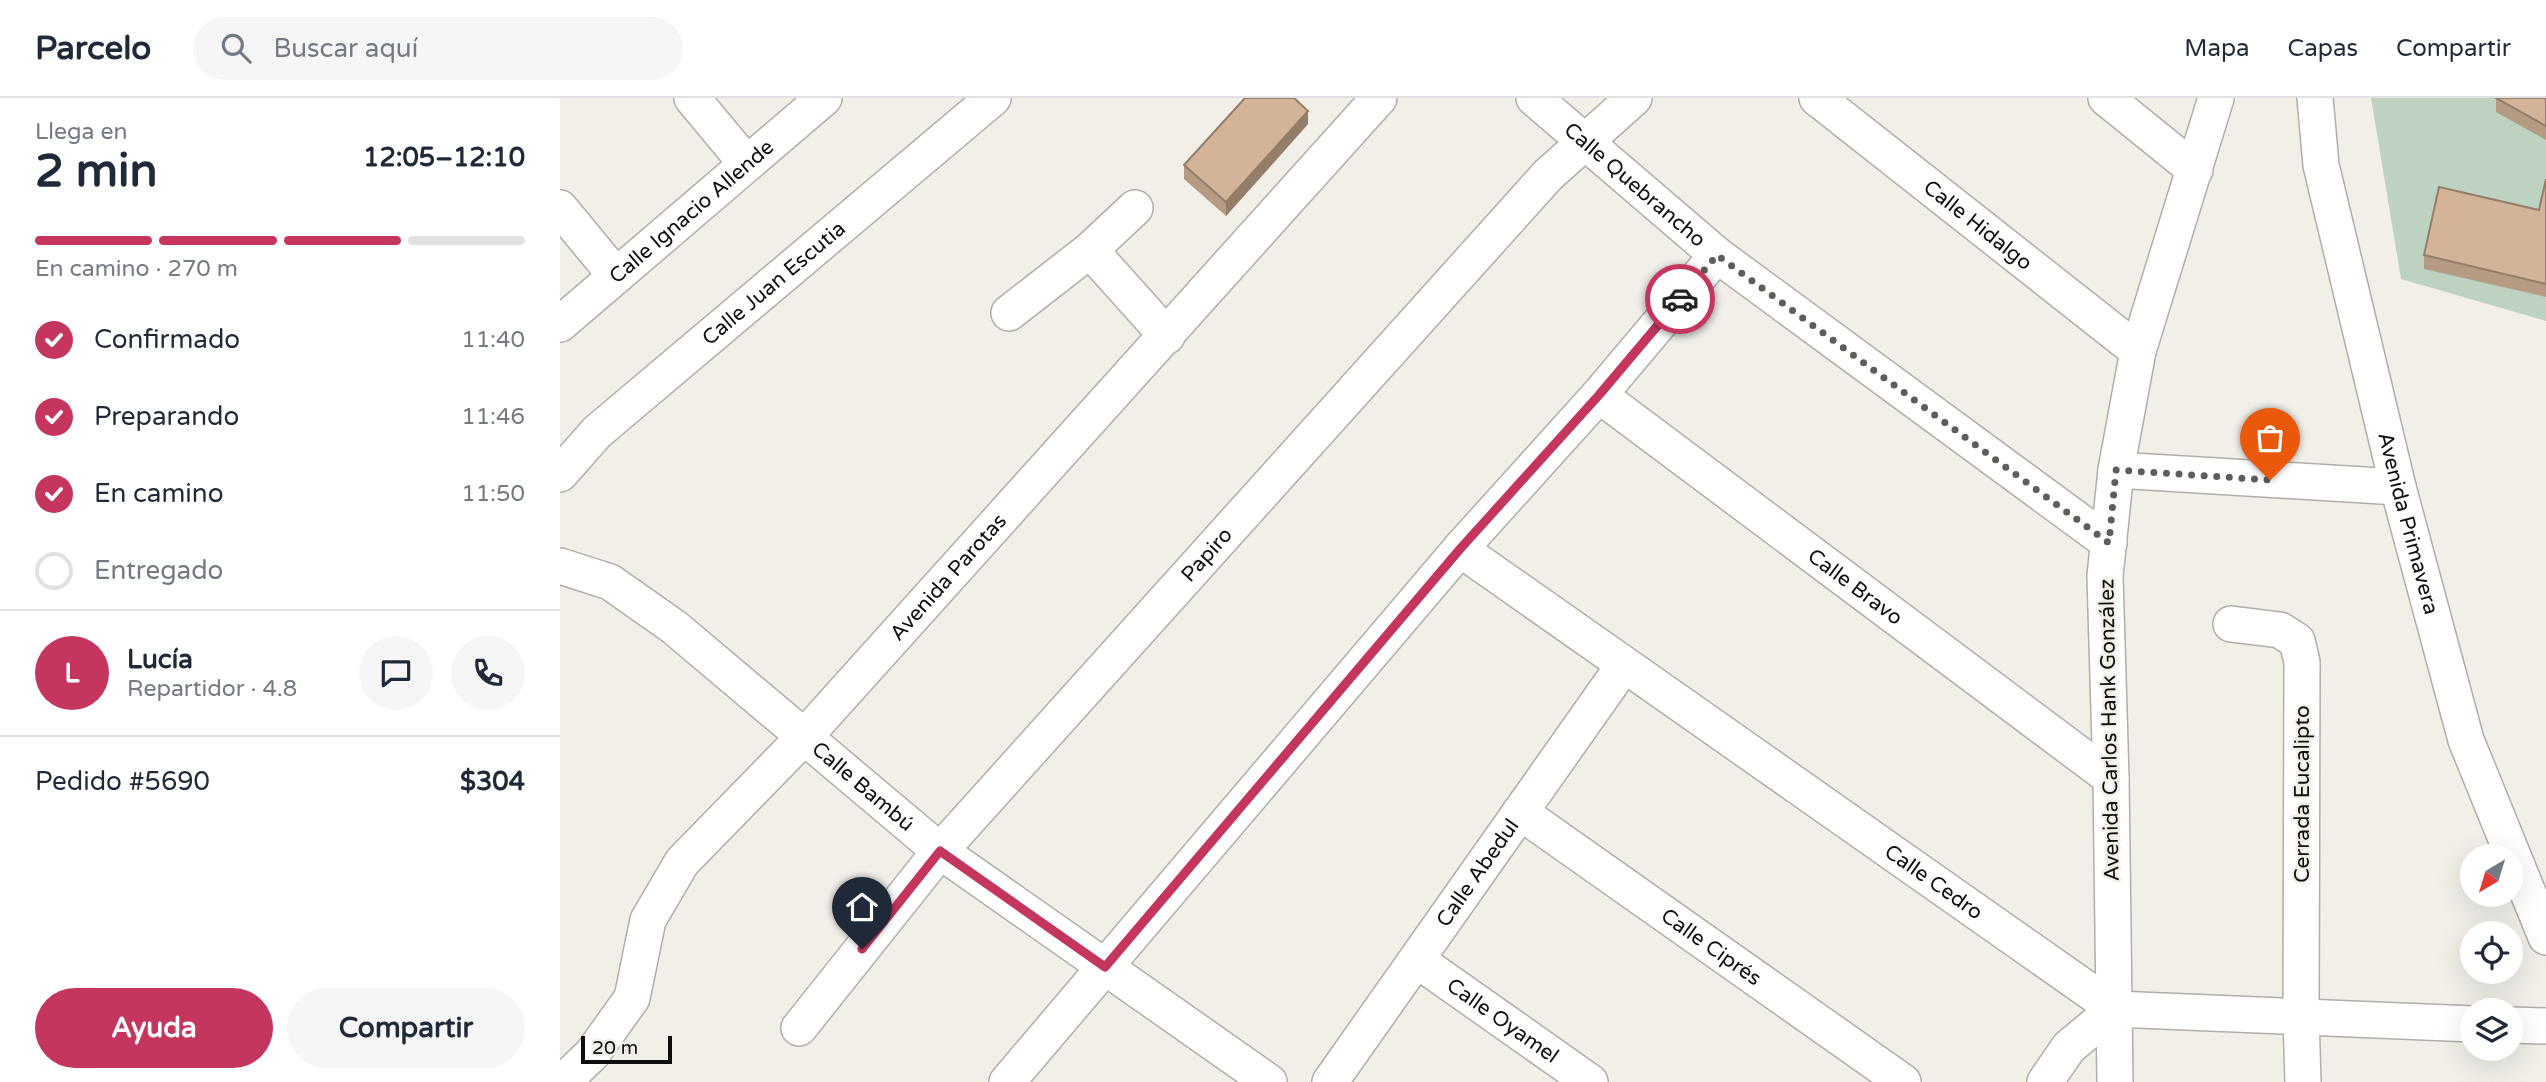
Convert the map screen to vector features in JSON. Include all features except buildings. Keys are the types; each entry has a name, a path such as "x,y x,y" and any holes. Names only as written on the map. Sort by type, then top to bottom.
{"street":[{"path":"692,98 746,163"},
{"name":"Calle Ignacio Allende","path":"560,324 824,98"},
{"name":"Calle Juan Escutia","path":"560,474 597,432 993,98"},
{"name":"Avenida Parotas","path":"564,1082 592,1054 632,998 648,920 682,862 805,736 1379,98"},
{"name":"Calle Quebrancho","path":"1534,98 1717,255 2109,543"},
{"name":"Papiro","path":"799,1028 940,851 1539,185 1634,98"},
{"name":"Calle Hidalgo","path":"1817,98 2138,351"},
{"path":"2106,98 2195,170"},
{"name":"Avenida Carlos Hank González","path":"2115,1082 2105,576 2116,470 2138,351 2216,98"},
{"name":"Avenida Primavera","path":"2315,98 2321,165 2398,487 2466,740 2546,937"},
{"path":"560,208 616,276"},
{"path":"1009,313 1090,250 1135,208"},
{"path":"1090,250 1167,336"},
{"path":"1007,1082 1460,549 1599,395 1717,255"},
{"name":"Calle Bravo","path":"1599,395 2111,778"},
{"path":"2116,470 2398,487"},
{"name":"Calle Cedro","path":"1460,549 2115,1009"},
{"name":"Calle Bambú","path":"560,566 610,582 674,626 940,851 1269,1082"},
{"name":"Cerrada Eucalipto","path":"2231,624 2280,630 2297,641 2302,662 2303,1082"},
{"name":"Calle Abedul","path":"1330,1082 1624,665"},
{"name":"Calle Ciprés","path":"1520,812 1903,1082"},
{"name":"Calle Oyamel","path":"1417,960 1590,1082"},
{"path":"2045,1082 2069,1047 2115,1009 2460,1023"},
{"path":"2523,1025 2546,1026"}],"green space":[{"path":"2371,98 2546,98 2546,321 2401,279"}],"way so far":[{"path":"1680,299 1717,255 2109,543 2116,470 2270,480"}],"route":[{"path":"862,949 940,851 1105,967 1460,549 1599,395 1680,299"}]}
